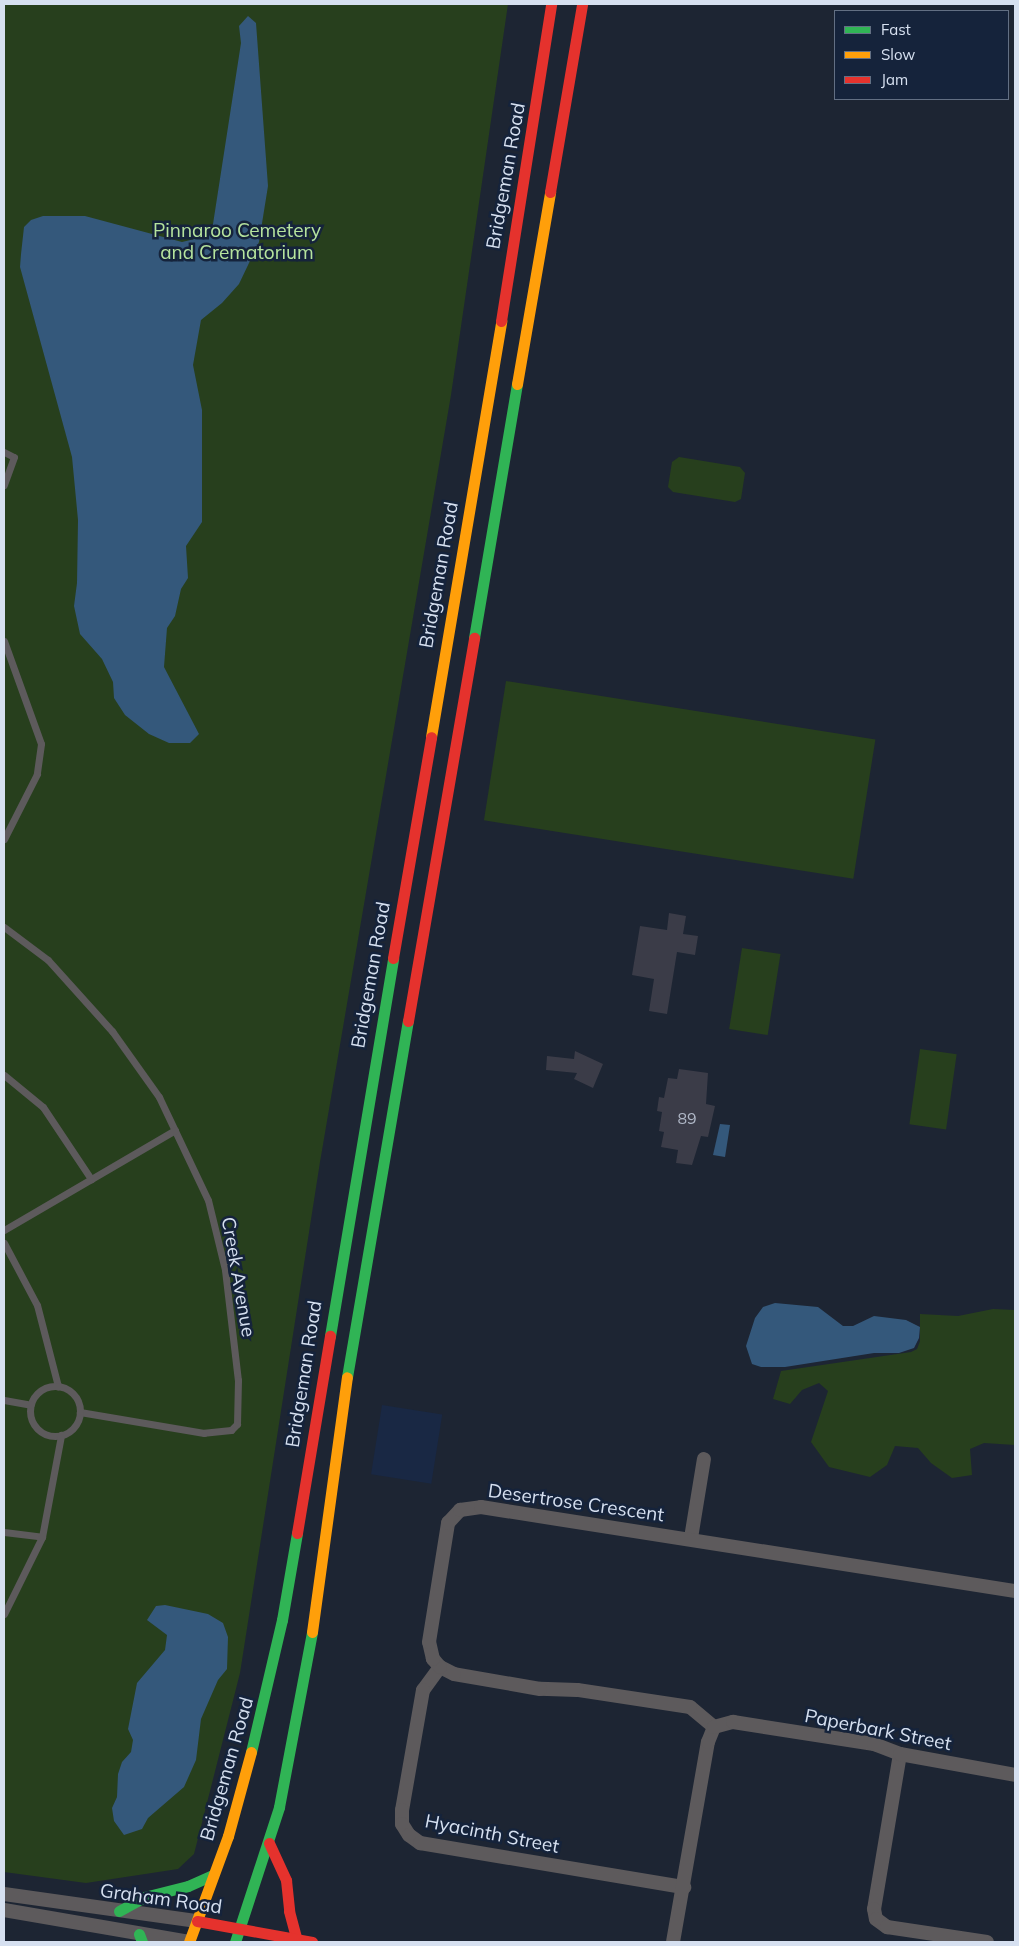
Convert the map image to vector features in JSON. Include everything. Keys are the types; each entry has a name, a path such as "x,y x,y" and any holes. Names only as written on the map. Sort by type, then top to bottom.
{"main road":[{"name":"Bridgeman Road","path":"235,1942 269,1844 292,1754 314,1624 347,1378 547,125 551,4"},
{"name":"Bridgeman Road","path":"189,1942 246,1776 282,1620 547,125 582,4"},
{"path":"282,1620 314,1624"},
{"path":"269,1844 286,1880 289,1912 297,1940"},
{"path":"119,1911 144,1897 188,1886 213,1875"},
{"name":"Graham Road","path":"197,1921 312,1942"}],"street":[{"path":"692,1538 704,1459"},
{"name":"Desertrose Crescent","path":"440,1667 433,1659 429,1642 448,1523 460,1510 481,1507 692,1538 1015,1591"},
{"path":"440,1667 454,1674 540,1689 577,1690 690,1707 714,1727 708,1742 684,1888 673,1942"},
{"name":"Hyacinth Street","path":"440,1667 423,1690 402,1810 402,1824 409,1835 420,1843 684,1888"},
{"name":"Paperbark Street","path":"714,1727 733,1722 874,1744 900,1754 1015,1775"},
{"path":"900,1754 874,1909 876,1919 888,1927 987,1942"},
{"name":"Graham Road","path":"4,1894 197,1921"},
{"name":"Graham Road","path":"4,1910 140,1938 189,1942"}],"lane":[{"path":"4,452 14,456 4,485"},
{"path":"4,641 40,744 37,774 4,839"},
{"name":"Creek Avenue","path":"4,927 48,960 112,1031 159,1097 208,1200 224,1270 238,1380 236,1424 231,1430 204,1432 80,1412"},
{"path":"4,1075 43,1108 91,1179"},
{"path":"4,1230 175,1130"},
{"path":"4,1243 37,1305 58,1386"},
{"path":"58,1386 76,1396 80,1412 76,1425 62,1435 53,1435 38,1428 33,1422 31,1405 41,1390 58,1386"},
{"path":"4,1400 31,1405"},
{"path":"4,1614 42,1537 62,1435"},
{"path":"4,1532 42,1537"}],"shaded area":[{"path":"248,16 256,23 268,186 259,242 239,284 222,303 201,320 193,365 202,410 202,522 186,546 188,578 181,589 175,616 167,628 164,667 199,734 190,743 169,743 149,734 125,715 114,698 113,682 102,659 80,634 74,606 77,583 78,520 72,457 20,267 21,254 24,227 31,220 43,216 85,216 182,242 207,236 213,224 241,43 239,26"},
{"path":"720,1124 730,1125 725,1157 713,1155"},
{"path":"775,1303 818,1307 843,1326 853,1326 874,1316 906,1320 920,1327 919,1338 914,1348 899,1353 874,1353 785,1367 761,1367 752,1364 746,1346 755,1318 763,1307"},
{"path":"382,1405 442,1415 431,1484 371,1474"},
{"path":"165,1605 208,1614 223,1623 228,1637 227,1669 218,1680 201,1719 196,1760 184,1787 148,1818 142,1829 124,1835 114,1821 112,1808 117,1797 118,1774 122,1762 131,1752 133,1740 128,1729 137,1683 165,1650 167,1635 147,1620 156,1606"}],"green space":[{"name":"Pinnaroo Cemetery and Crematorium","path":"4,4 508,4 451,395 320,1162 240,1673 194,1854 178,1869 86,1883 4,1872"},
{"path":"679,457 740,467 745,473 741,499 735,502 673,492 668,487 672,462"},
{"path":"506,681 875,740 853,879 484,820"},
{"path":"742,948 781,954 768,1035 729,1029"},
{"path":"920,1049 957,1054 946,1129 909,1124"},
{"path":"993,1309 1015,1310 1015,1445 984,1443 970,1449 972,1475 952,1478 931,1463 918,1448 895,1446 887,1465 870,1477 829,1467 811,1442 828,1391 819,1383 802,1390 790,1404 773,1399 781,1371 911,1352 917,1349 920,1341 920,1314 958,1316"}],"building":[{"path":"669,913 686,916 683,934 698,936 695,955 677,952 667,1014 649,1011 654,979 632,975 640,926 667,930"},
{"path":"575,1051 603,1064 593,1088 574,1079 577,1073 546,1070 547,1056 574,1059"},
{"path":"679,1069 708,1073 706,1104 715,1106 708,1137 701,1136 692,1165 676,1163 678,1150 661,1147 664,1132 659,1131 662,1112 657,1111 659,1097 664,1098 668,1078 677,1079"}],"traffic: fast":[{"path":"474,638 517,384"},
{"path":"330,1336 393,958"},
{"path":"347,1377 408,1021"},
{"path":"251,1752 282,1620 297,1533"},
{"path":"235,1942 279,1807 312,1632"},
{"path":"119,1911 144,1897 188,1886 213,1875"},
{"path":"139,1934 142,1942"}],"traffic: slow":[{"path":"517,384 550,192"},
{"path":"431,737 501,321"},
{"path":"312,1632 347,1377"},
{"path":"189,1942 228,1836 251,1752"}],"traffic: jam":[{"path":"501,321 551,4"},
{"path":"550,192 582,4"},
{"path":"408,1021 474,638"},
{"path":"393,958 431,737"},
{"path":"297,1533 330,1336"},
{"path":"269,1843 286,1880 289,1911 297,1940"},
{"path":"197,1921 312,1942"}]}
